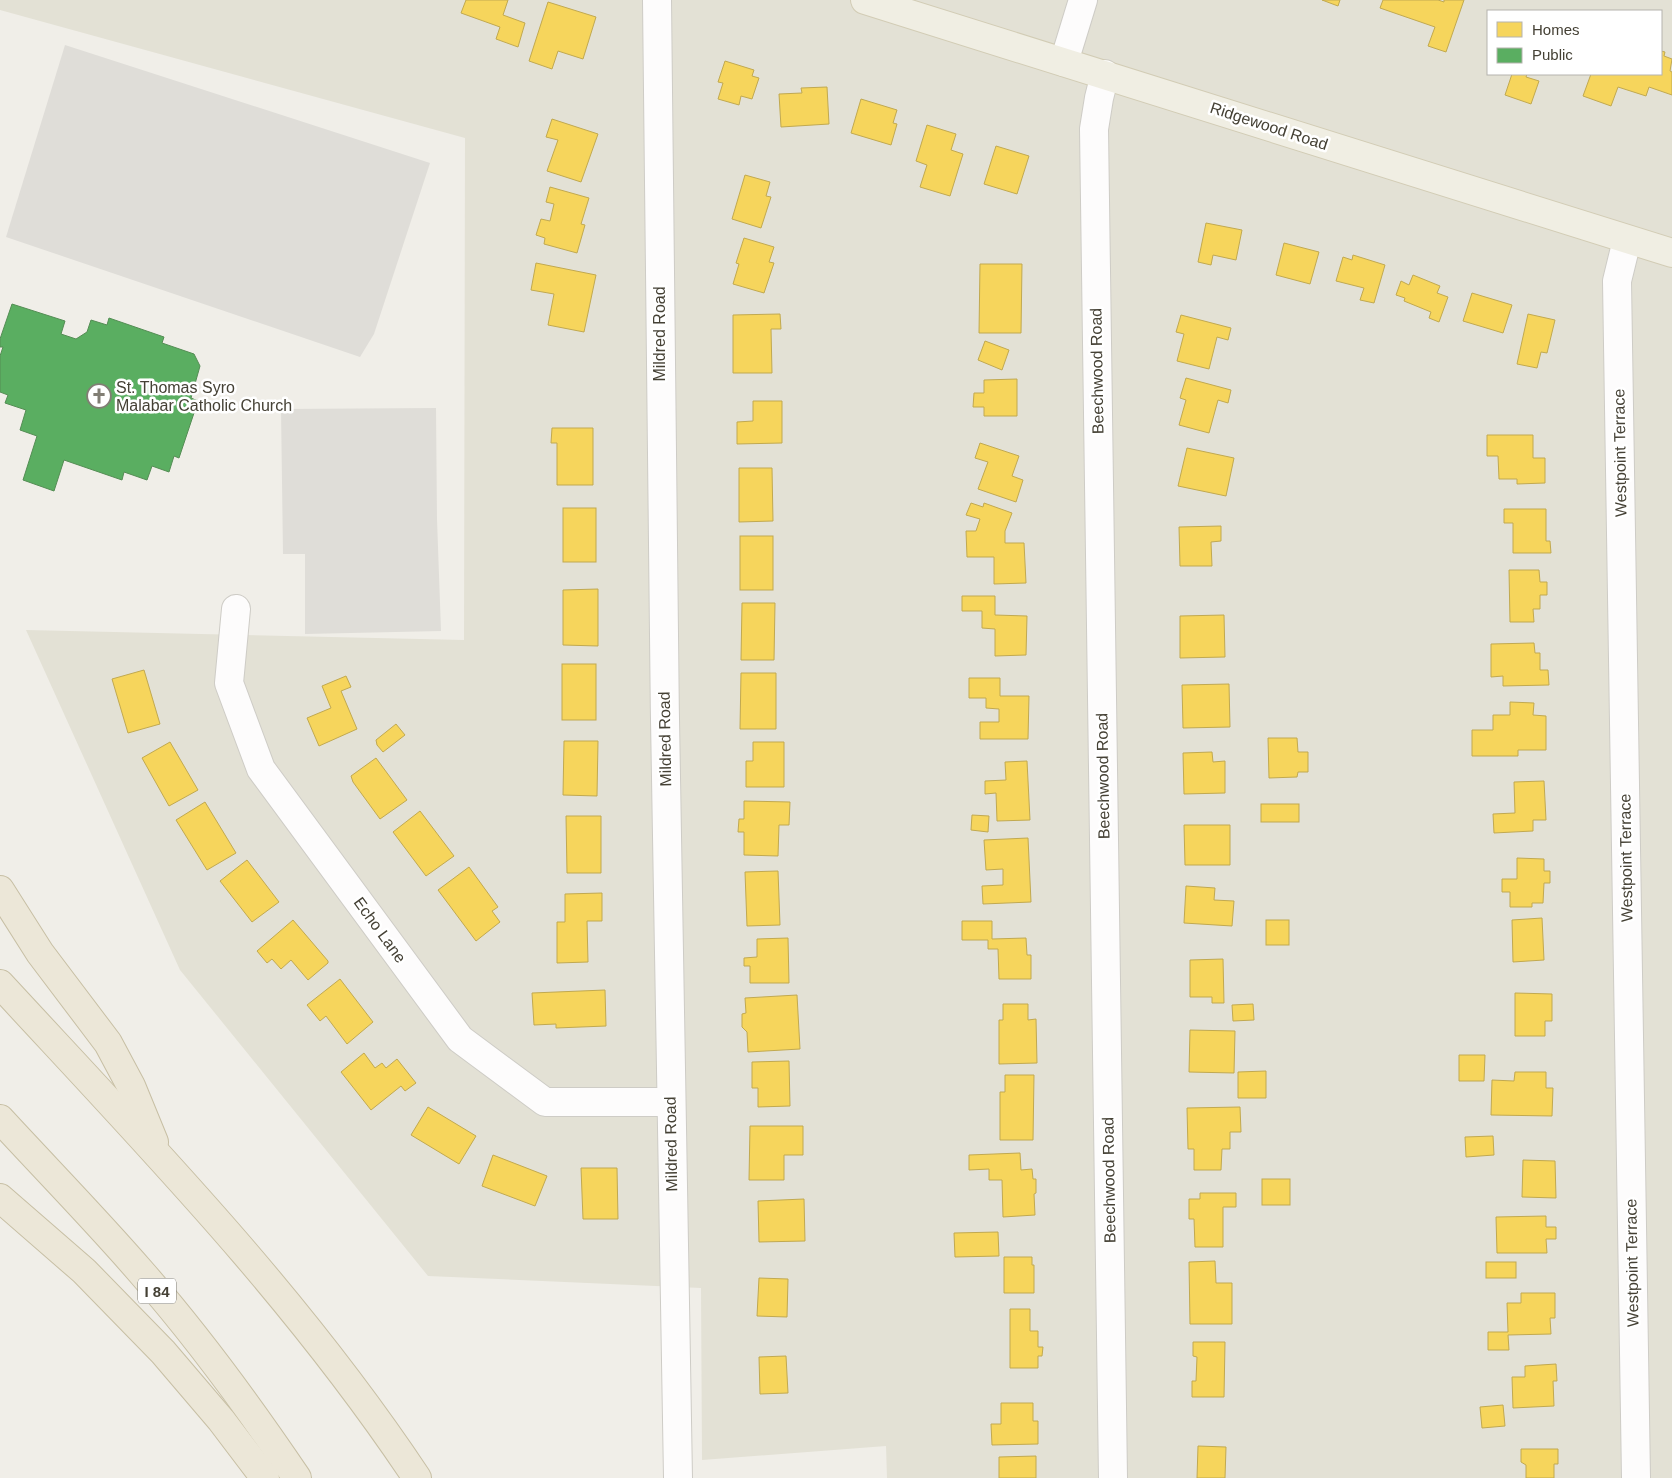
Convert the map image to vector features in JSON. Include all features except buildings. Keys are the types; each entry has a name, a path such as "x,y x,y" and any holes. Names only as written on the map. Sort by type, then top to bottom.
{"highway":[{"path":"0,890 40,953 108,1043 131,1086 160,1157"},
{"path":"0,984 245,1251 301,1319 370,1410 417,1478"},
{"name":"I 84","path":"0,1119 103,1229 177,1314 239,1396 296,1478"},
{"path":"0,1198 84,1271 156,1345 221,1420 265,1478"}],"main road":[{"name":"Ridgewood Road","path":"865,0 1672,254"}],"street":[{"name":"Mildred Road","path":"657,0 660,396 670,1102 678,1478"},
{"path":"1064,62 1083,0"},
{"name":"Beechwood Road","path":"1105,74 1098,98 1094,129 1113,1478"},
{"name":"Westpoint Terrace","path":"1627,240 1618,281 1636,1478"},
{"name":"Echo Lane","path":"236,609 229,683 261,769 460,1039 545,1102 670,1102"}],"shaded area":[{"path":"0,0 1672,0 1672,1478 887,1478 886,1446 702,1460 701,1288 428,1276 180,970 26,630 464,640 465,138 0,10"},
{"path":"65,45 430,163 374,334 360,357 6,237"},
{"path":"436,408 441,631 305,634 305,554 283,554 281,409"}],"place":[{"name":"St. Thomas Syro Malabar Catholic Church","path":"99,396"}]}
